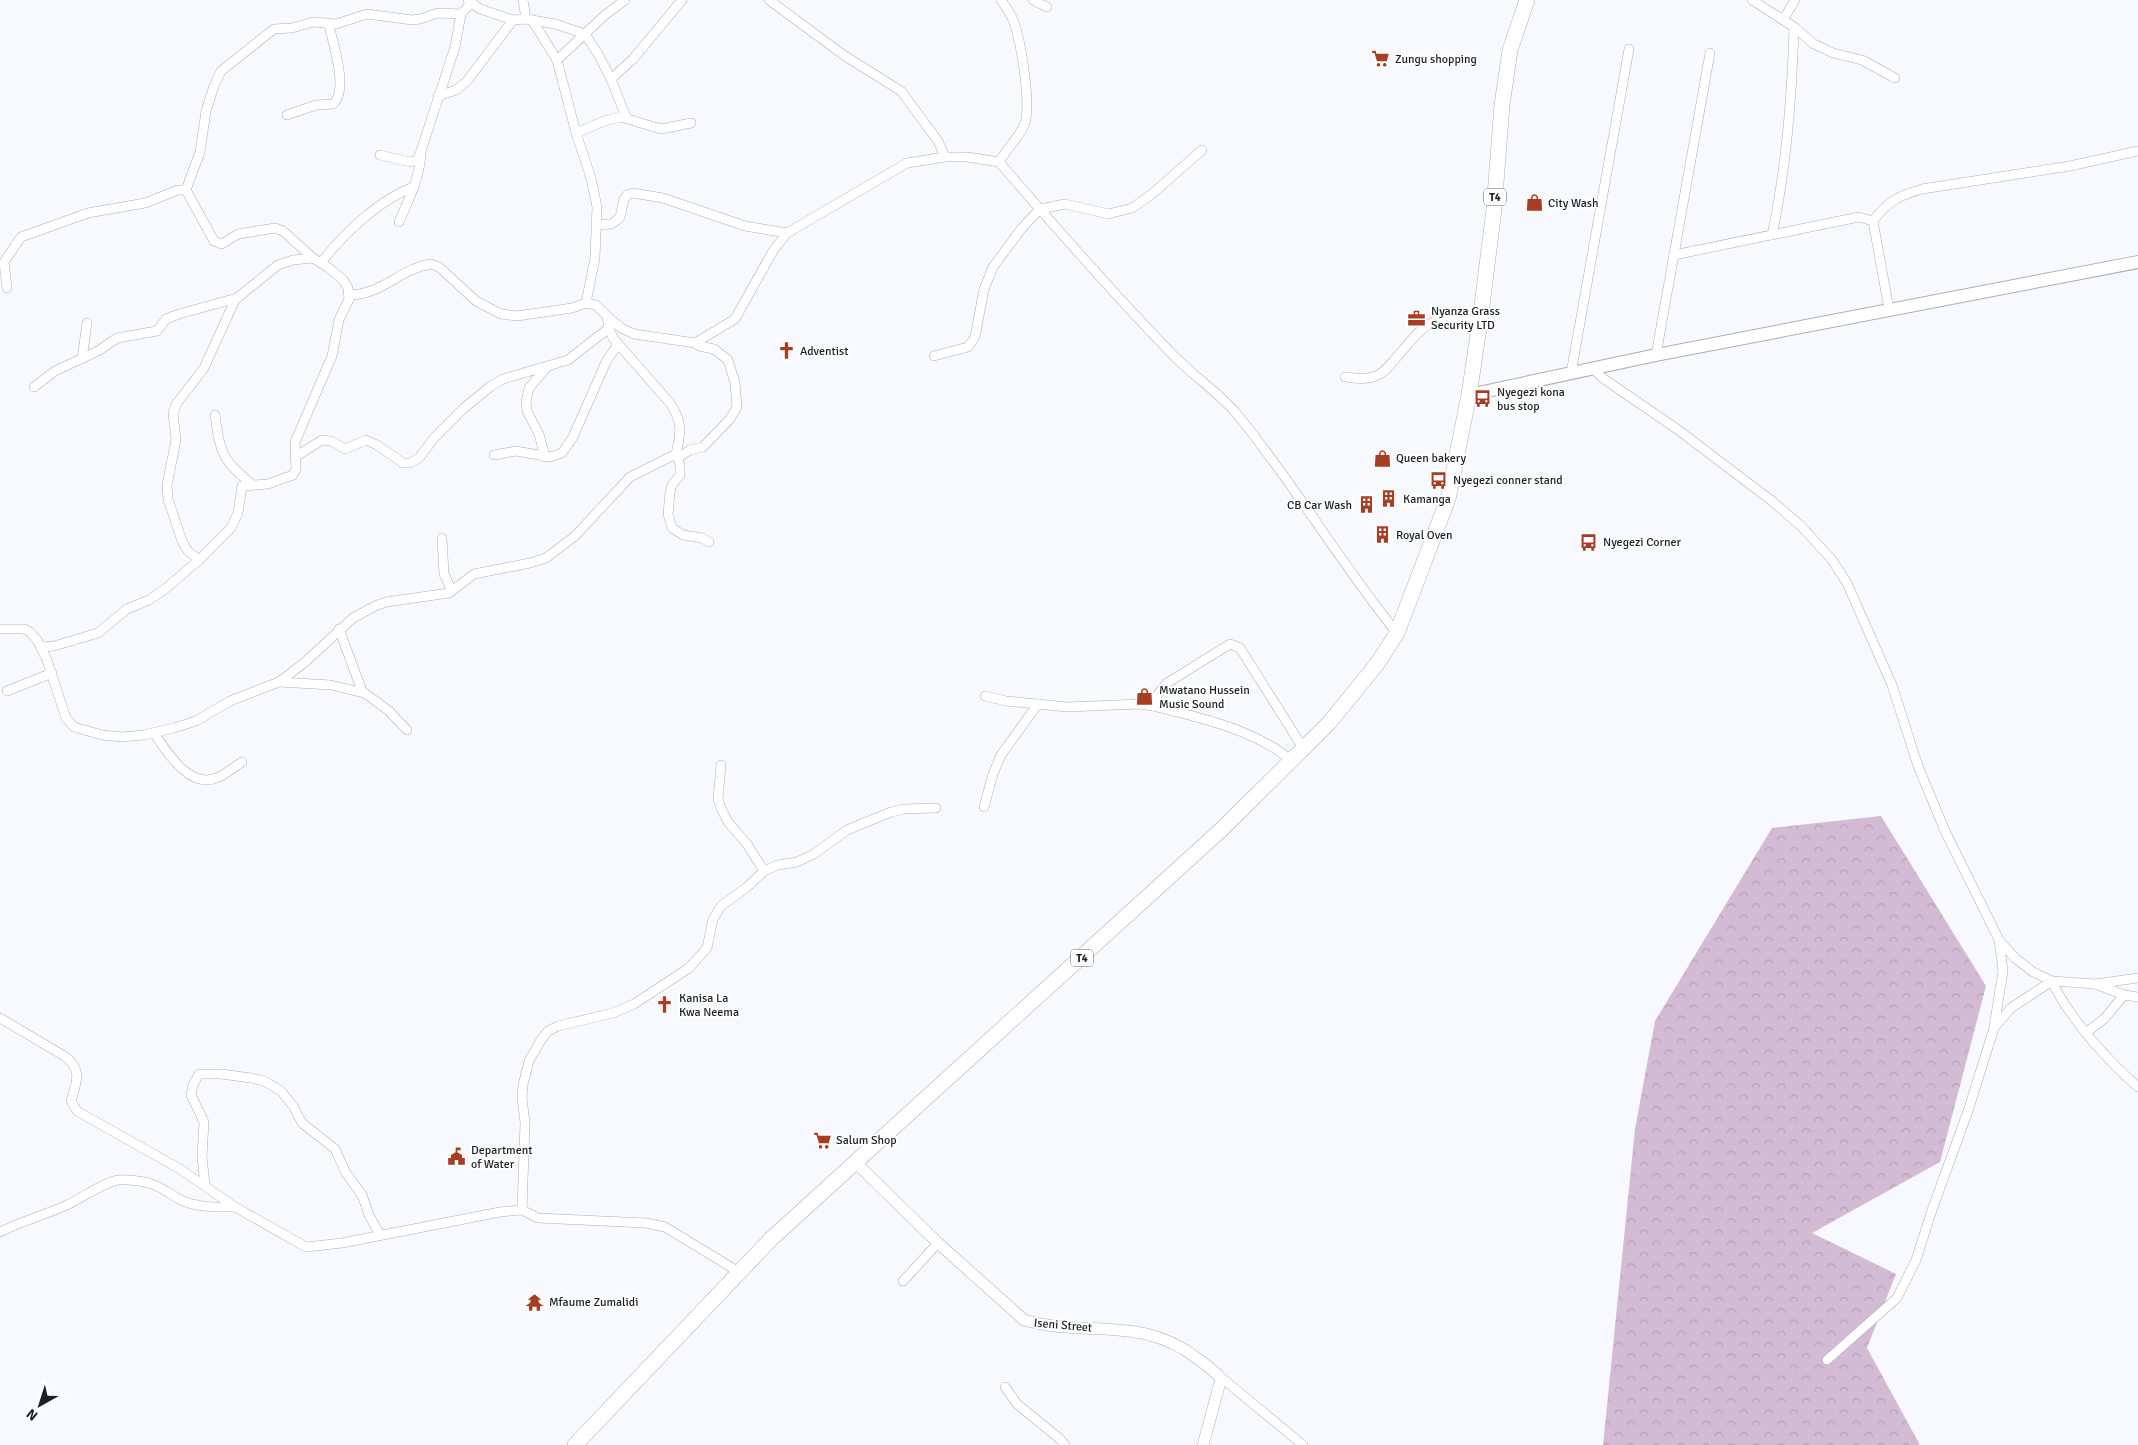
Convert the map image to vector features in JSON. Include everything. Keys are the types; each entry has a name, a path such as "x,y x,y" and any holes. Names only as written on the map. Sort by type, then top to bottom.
{"highway":[{"name":"T4","path":"575,1445 625,1395 771,1239 1215,836 1329,723 1377,664 1397,633 1448,499 1469,395 1480,321 1494,209 1502,105 1510,50 1527,0"}],"main road":[{"path":"1469,395 1656,355 2138,262"}],"street":[{"path":"523,0 529,19 558,60 576,133 591,178 597,207 594,267 586,303"},
{"path":"558,60 625,0"},
{"path":"611,79 633,59 682,0"},
{"path":"769,0 845,56 901,91 938,141 945,157"},
{"path":"999,162 1024,126 1027,115 1022,56 1018,35 1013,19 1000,0"},
{"path":"1033,0 1047,7"},
{"path":"1752,0 1794,27 1814,44 1833,52 1862,60 1895,78"},
{"path":"1783,20 1795,0"},
{"path":"380,155 414,162 418,160 455,47 461,14 469,2 513,20 529,19 555,24 585,34 611,79 626,117"},
{"path":"41,647 54,646 98,633 127,609 157,594 199,560 231,528 238,513 242,486 268,484 291,477 296,471 294,442 332,356 340,320 349,295 343,280 317,261 283,231 275,228 238,234 222,244 214,241 186,190 200,152 206,111 221,71 274,29 292,28 313,22 329,25 366,14 415,20 438,12 461,14"},
{"path":"438,96 456,90 467,81 513,20"},
{"path":"287,115 314,106 333,104 337,100 340,88 340,75 329,25"},
{"path":"1772,234 1779,202 1792,94 1794,27"},
{"path":"1571,373 1629,50"},
{"path":"1656,355 1710,52"},
{"path":"576,133 604,121 626,117 661,129 691,123"},
{"path":"934,356 968,347 972,343 975,337 984,289 993,266 1022,228 1040,209 1065,204 1108,214 1132,208 1152,194 1202,150"},
{"path":"1873,221 1889,202 1902,195 1922,189 2070,166 2138,151"},
{"path":"399,222 411,198 420,169 421,153"},
{"path":"695,343 735,319 773,251 787,234 900,166 914,161 945,157 967,157 999,162 1173,355 1235,412 1374,605 1397,633"},
{"path":"34,387 55,371 82,359 119,337 157,331 166,319 234,300 278,265 293,260 317,261 361,220 401,193 414,187"},
{"path":"7,288 4,262 21,237 88,213 145,204 178,190 186,190"},
{"path":"596,225 610,224 616,221 620,217 624,200 633,193 663,198 744,226 787,234"},
{"path":"1674,256 1859,217 1873,221"},
{"path":"1873,221 1889,310"},
{"path":"0,629 25,630 34,636 47,660 66,718 74,727 113,736 134,736 154,733 196,721 230,702 278,682 309,659 353,618 381,603 452,592 474,574 530,563 550,556 575,536 630,477 676,454 682,455 690,450 703,447 730,419 737,407 735,384 728,360 714,349 695,343 634,334 621,328 599,306 586,303 572,308 517,316 500,314 476,301 441,269 431,264 414,270 369,293 349,295"},
{"path":"199,560 188,551 182,541 168,499 167,485 176,440 173,413 178,403 204,368 234,300"},
{"path":"607,316 609,328 618,344 670,403 677,415 681,430 676,454 680,475 672,485 670,493 668,514 672,528 683,534 702,538 709,542"},
{"path":"1345,377 1369,379 1378,376 1429,322 1441,318 1457,317 1480,321"},
{"path":"82,359 87,323"},
{"path":"295,458 322,440 331,440 346,449 366,440 377,445 403,463 413,462 421,456 434,438 464,408 491,386 503,379 568,360 609,328"},
{"path":"494,455 516,451 545,457 558,456 569,444 606,362 618,344"},
{"path":"545,457 540,434 526,404 529,388 549,366"},
{"path":"1593,369 1604,379 1677,429 1772,501 1802,527 1832,560 1847,583 1892,685 1918,766 1945,831 1999,940 2015,958 2033,972 2052,982 2096,984 2138,978"},
{"path":"215,415 224,458 236,472 253,484"},
{"path":"442,538 444,574 452,592"},
{"path":"339,629 357,681 364,693"},
{"path":"1153,706 1158,694 1167,683 1230,644 1235,645 1240,648 1303,748"},
{"path":"47,660 54,646"},
{"path":"7,691 52,673"},
{"path":"278,682 331,685 364,693 389,711 407,730"},
{"path":"985,696 1006,701 1067,707 1141,704 1153,706 1232,728 1279,750 1291,760"},
{"path":"984,808 993,774 1001,755 1038,704"},
{"path":"154,733 178,765 198,778 219,777 242,762"},
{"path":"721,765 718,799 721,808 728,822 764,871"},
{"path":"522,1210 525,1123 522,1098 523,1084 529,1061 548,1032 558,1026 613,1013 634,1004 689,968 707,948 713,919 721,906 747,887 764,871 778,865 796,862 814,854 846,830 891,812 904,809 936,808"},
{"path":"1827,1360 1897,1298 1916,1260 1968,1111 1994,1028 2003,971 1999,940"},
{"path":"1994,1028 2011,1008 2052,982"},
{"path":"2052,982 2061,1001 2120,1072 2138,1087"},
{"path":"2096,984 2124,995 2138,997"},
{"path":"2087,1032 2105,1018 2124,995"},
{"path":"0,1018 66,1057 74,1064 78,1074 71,1101 75,1110 180,1169 235,1207 306,1247 342,1244 481,1215 522,1210 538,1218 646,1223 665,1226 739,1272"},
{"path":"205,1186 202,1156 204,1122 191,1095 196,1078 199,1074 209,1073 264,1081 281,1091 293,1106 302,1123 335,1148 346,1173 362,1195 369,1215 380,1235"},
{"name":"Iseni Street","path":"855,1162 938,1243 1024,1320 1040,1325 1119,1329 1150,1334 1191,1354 1217,1374"},
{"path":"0,1232 67,1205 109,1183 120,1180 149,1183 161,1187 181,1200 195,1204 213,1207 235,1207"},
{"path":"903,1281 938,1243"},
{"path":"1203,1445 1221,1379 1217,1374"},
{"path":"1217,1374 1303,1445"},
{"path":"1005,1387 1017,1404 1065,1445"}],"green space":[{"path":"1881,816 1986,986 1940,1162 1812,1233 1896,1274 1867,1348 1920,1445 1603,1445 1635,1129 1655,1021 1772,828"}],"place":[{"name":"Zungu shopping","path":"1381,59"},
{"name":"City Wash","path":"1534,203"},
{"name":"Nyanza Grass Security LTD","path":"1417,318"},
{"name":"Adventist","path":"786,351"},
{"name":"Nyegezi kona bus stop","path":"1483,399"},
{"name":"Queen bakery","path":"1382,458"},
{"name":"Nyegezi conner stand","path":"1439,480"},
{"name":"Kamanga","path":"1389,499"},
{"name":"CB Car Wash","path":"1366,505"},
{"name":"Royal Oven","path":"1382,535"},
{"name":"Nyegezi Corner","path":"1589,542"},
{"name":"Mwatano Hussein Music Sound","path":"1145,697"},
{"name":"Kanisa La Kwa Neema","path":"665,1005"},
{"name":"Salum Shop","path":"822,1140"},
{"name":"Department of Water","path":"457,1157"},
{"name":"Mfaume Zumalidi","path":"535,1302"}]}
